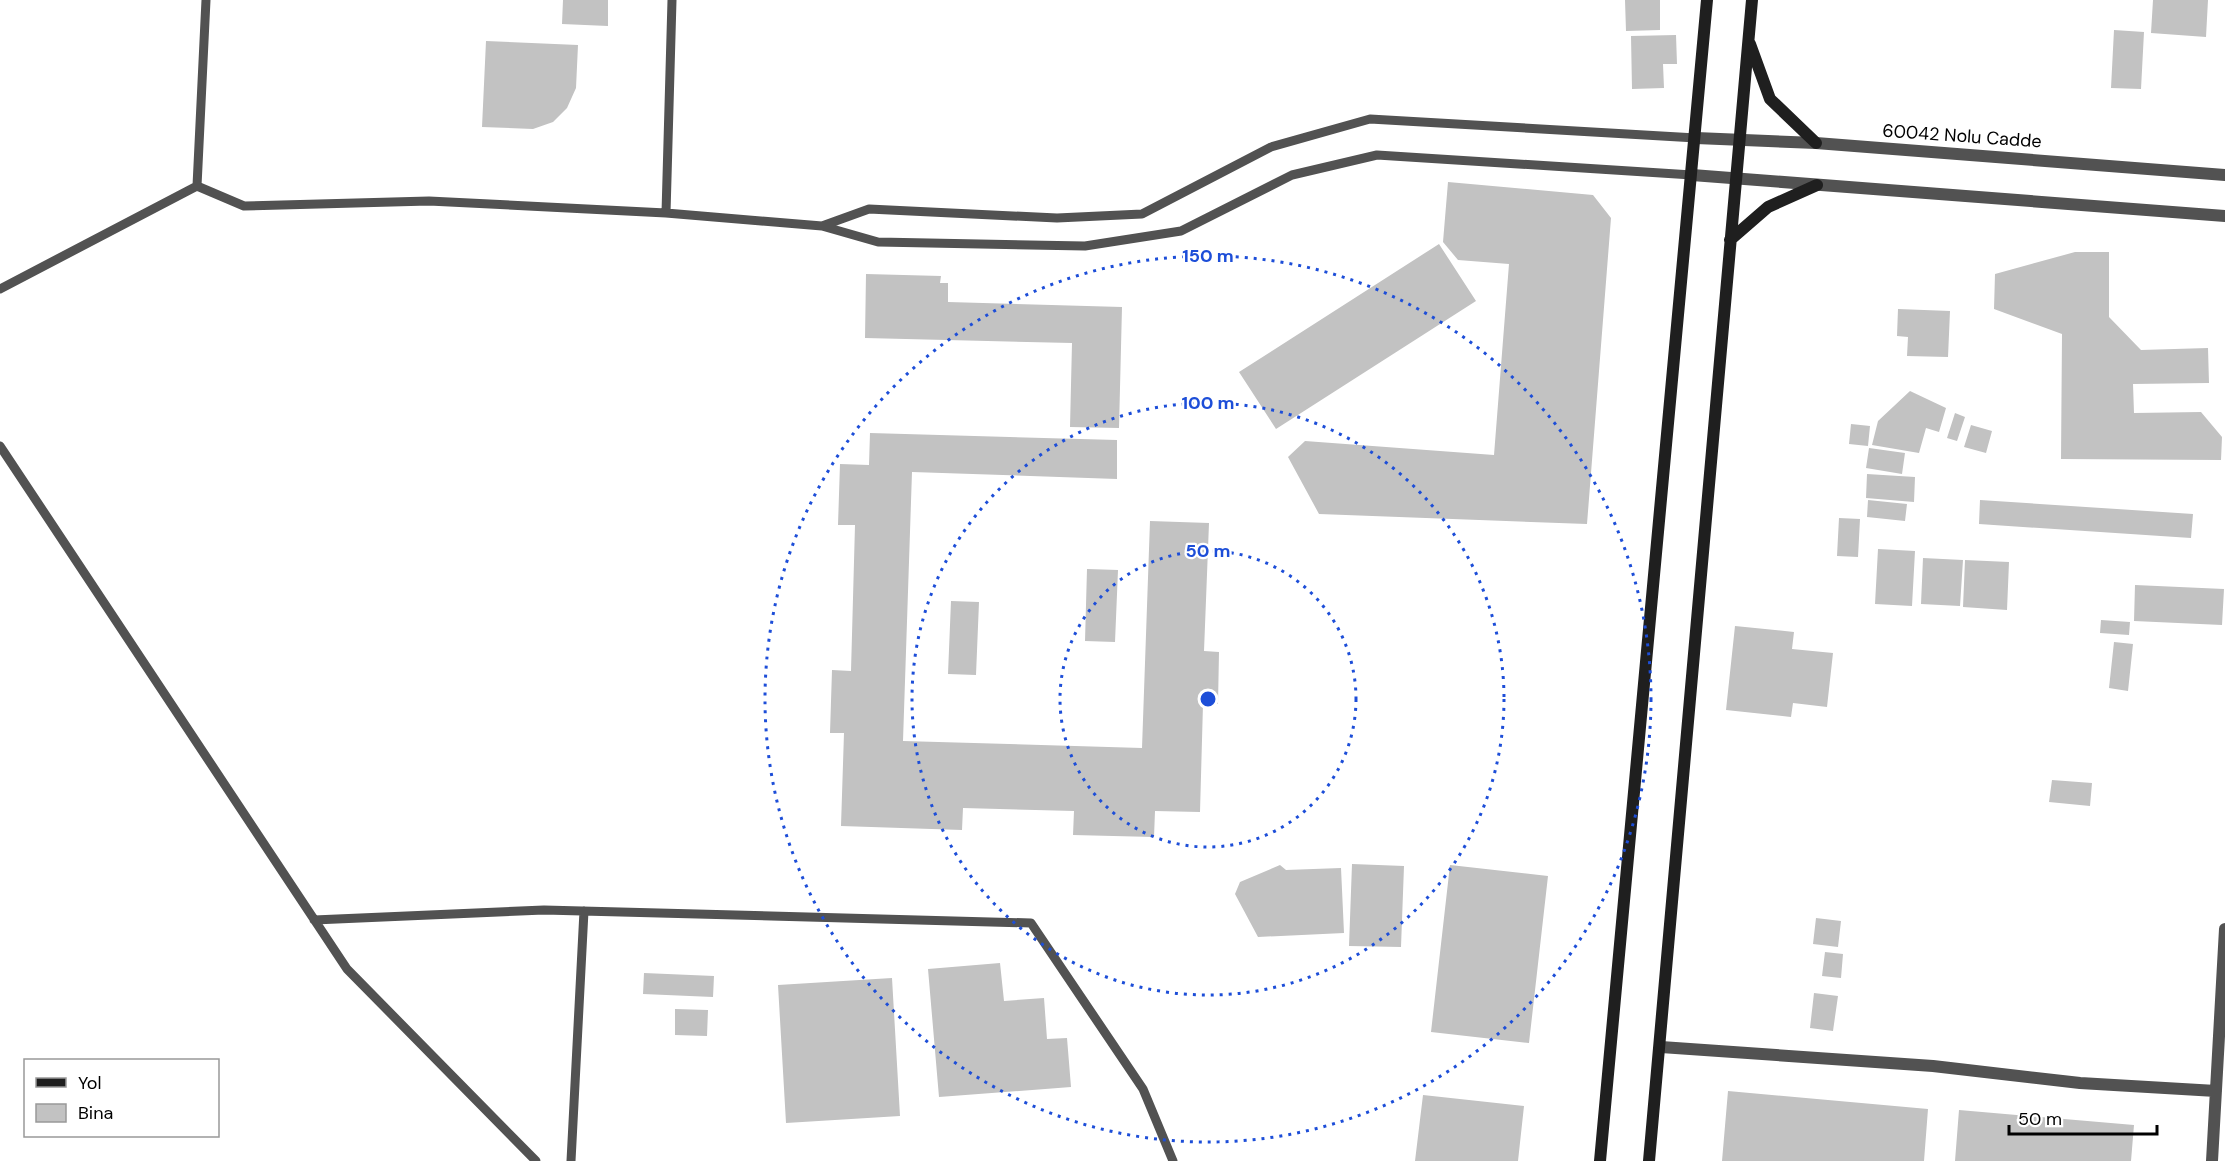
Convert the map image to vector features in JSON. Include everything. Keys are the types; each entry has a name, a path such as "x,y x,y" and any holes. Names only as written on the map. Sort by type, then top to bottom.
{"main road":[{"path":"1600,1161 1707,0"},
{"path":"1649,1161 1661,1047 1752,0"},
{"path":"1749,40 1770,99 1816,143"},
{"path":"1730,240 1768,207 1817,184"}],"street":[{"name":"60042 Nolu Cadde","path":"1696,138 1816,143 2225,175"},
{"path":"1692,175 2225,216"},
{"path":"2212,1161 2225,929"},
{"path":"1661,1047 1933,1066 2080,1083 2216,1091"}],"lane":[{"path":"197,186 206,0"},
{"path":"666,213 672,0"},
{"path":"822,226 869,209 1058,218 1142,214 1271,147 1370,119 1696,138"},
{"path":"197,186 244,206 429,201 666,213 822,226 878,242 1085,246 1181,231 1292,175 1377,155 1692,175"},
{"path":"0,289 197,186"},
{"path":"0,446 347,969 536,1161"},
{"path":"314,920 544,910 1031,923 1143,1089 1173,1161"},
{"path":"571,1161 584,911"}],"building":[{"path":"563,0 608,0 608,26 562,24"},
{"path":"1625,0 1660,0 1660,30 1626,31"},
{"path":"2153,0 2208,0 2206,37 2151,33"},
{"path":"2114,30 2144,32 2141,89 2111,88"},
{"path":"1676,35 1677,64 1663,64 1664,88 1632,89 1631,36"},
{"path":"486,41 578,45 576,88 567,108 553,122 533,129 482,127"},
{"path":"1448,182 1593,195 1611,218 1587,524 1319,514 1288,457 1305,441 1494,455 1509,264 1458,260 1443,242"},
{"path":"1439,244 1476,301 1276,429 1239,372"},
{"path":"2075,252 2109,252 2109,317 2141,350 2208,348 2209,383 2133,384 2134,413 2201,412 2222,437 2221,460 2061,459 2062,334 1994,309 1995,274"},
{"path":"866,274 941,276 940,283 948,283 948,302 1122,307 1119,428 1070,427 1072,343 865,338"},
{"path":"1898,309 1950,311 1948,357 1907,356 1908,337 1897,336"},
{"path":"1910,391 1946,408 1939,432 1926,428 1919,453 1872,445 1878,421"},
{"path":"1955,413 1965,417 1957,441 1947,438"},
{"path":"1851,424 1870,426 1868,446 1849,444"},
{"path":"1971,425 1992,431 1986,453 1964,447"},
{"path":"870,433 1117,440 1117,479 912,472 903,741 1142,748 1150,521 1209,523 1204,651 1219,652 1218,704 1203,704 1200,812 1155,811 1154,837 1073,835 1074,811 963,808 962,830 841,826 844,733 830,733 832,670 851,671 855,525 838,525 840,464 869,465"},
{"path":"1869,448 1905,453 1902,474 1866,468"},
{"path":"1867,474 1915,477 1914,502 1866,498"},
{"path":"1868,500 1907,504 1905,521 1867,517"},
{"path":"1980,500 2193,514 2191,538 1979,524"},
{"path":"1839,518 1860,519 1858,557 1837,556"},
{"path":"1878,549 1915,551 1912,606 1875,604"},
{"path":"1923,558 1963,560 1960,606 1921,604"},
{"path":"1965,560 2009,562 2007,610 1963,607"},
{"path":"1087,569 1118,570 1115,642 1085,641"},
{"path":"2135,585 2224,589 2222,625 2134,621"},
{"path":"951,601 979,602 976,675 948,674"},
{"path":"2101,620 2130,622 2129,635 2100,633"},
{"path":"1735,626 1794,632 1792,649 1833,653 1827,707 1793,703 1791,717 1726,710"},
{"path":"2114,642 2133,644 2128,691 2109,688"},
{"path":"2052,780 2092,783 2090,806 2049,802"},
{"path":"1352,864 1404,866 1401,947 1349,946"},
{"path":"1280,865 1286,870 1341,868 1344,933 1258,937 1235,894 1240,882"},
{"path":"1450,865 1548,876 1529,1043 1431,1032"},
{"path":"1816,918 1841,921 1838,947 1813,944"},
{"path":"1825,952 1843,954 1841,978 1822,976"},
{"path":"1000,963 1004,1001 1044,998 1047,1039 1067,1038 1071,1087 939,1097 928,969"},
{"path":"644,973 714,976 713,997 643,994"},
{"path":"892,978 900,1116 786,1123 778,985"},
{"path":"1814,993 1838,996 1833,1031 1810,1028"},
{"path":"675,1009 708,1010 707,1036 675,1035"},
{"path":"1728,1091 1928,1109 1924,1161 1722,1161"},
{"path":"1423,1095 1524,1106 1518,1161 1415,1161"},
{"path":"1959,1110 2134,1125 2131,1161 1955,1161"}]}
